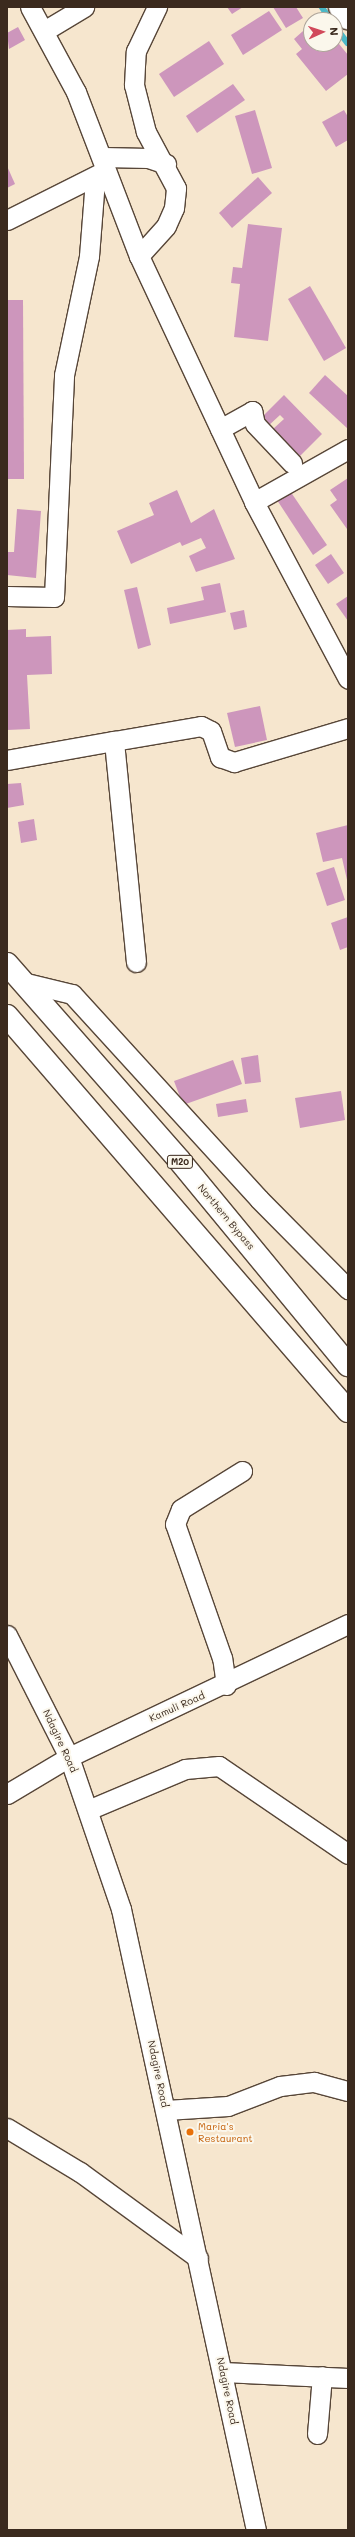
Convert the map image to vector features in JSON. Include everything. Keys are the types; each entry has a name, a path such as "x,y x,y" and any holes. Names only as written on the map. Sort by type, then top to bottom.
{"main road":[{"path":"340,7 348,18"},
{"name":"Northern Bypass","path":"7,964 179,1160 348,1365"},
{"path":"7,1016 348,1411"}],"street":[{"path":"30,7 76,92 102,168 139,256 254,502 348,679"},
{"path":"44,31 84,7"},
{"path":"139,256 166,226 174,208 176,188 166,164 146,132 134,85 136,51 157,7"},
{"path":"7,220 102,168 148,158 166,164"},
{"path":"7,596 54,597 64,375 89,256 102,168"},
{"path":"220,429 252,411 255,424 292,463"},
{"path":"254,502 348,449"},
{"path":"7,760 201,726 211,731 220,757 234,762 348,728"},
{"path":"114,741 136,962"},
{"path":"22,982 72,994 259,1199 348,1289"},
{"path":"226,1684 222,1658 175,1524 181,1508 242,1471"},
{"name":"Kamuli Road","path":"7,1794 69,1757 226,1684 348,1624"},
{"name":"Ndagire Road","path":"7,1635 69,1757 121,1909 223,2372 256,2530"},
{"path":"88,1810 185,1769 219,1766 348,1854"},
{"path":"166,2110 228,2106 280,2086 314,2082 348,2091"},
{"path":"7,2128 80,2172 198,2258"},
{"path":"223,2372 348,2378"},
{"path":"316,2434 322,2376"}],"building":[{"path":"227,7 243,7 232,14"},
{"path":"273,7 296,7 303,18 286,28"},
{"path":"269,11 282,30 243,55 231,35"},
{"path":"18,27 25,40 9,49 7,33"},
{"path":"303,31 303,52 343,52 343,49 348,55 348,74 326,91 296,54 302,49 294,39"},
{"path":"209,41 224,64 174,97 159,74"},
{"path":"233,84 245,100 197,133 186,116"},
{"path":"255,110 272,168 252,174 235,116"},
{"path":"344,110 348,117 348,140 336,147 322,122"},
{"path":"7,166 15,184 7,188"},
{"path":"258,177 272,193 232,228 219,213"},
{"path":"248,224 282,228 268,341 234,337 240,284 231,283 233,267 242,268"},
{"path":"310,286 346,348 324,361 288,299"},
{"path":"7,300 23,300 24,479 7,479"},
{"path":"325,375 348,396 348,429 309,393"},
{"path":"284,395 322,434 300,456 273,429 284,419 280,415 267,427 259,420"},
{"path":"348,478 347,529 330,505 337,500 330,490"},
{"path":"177,490 191,523 214,509 235,559 196,572 189,556 206,548 201,538 182,546 180,542 131,564 117,531 154,515 149,503"},
{"path":"290,491 327,545 313,555 277,500"},
{"path":"17,509 41,511 36,578 7,575 7,552 14,552"},
{"path":"331,554 344,573 328,584 315,565"},
{"path":"220,583 226,612 170,624 167,608 204,600 201,587"},
{"path":"137,587 151,645 138,649 124,590"},
{"path":"348,596 348,621 336,604"},
{"path":"244,610 247,627 234,630 230,613"},
{"path":"26,629 26,637 51,636 52,674 27,675 30,729 7,730 7,630"},
{"path":"260,706 267,740 235,747 227,713"},
{"path":"21,783 24,805 7,808 7,784"},
{"path":"34,819 37,840 21,843 18,822"},
{"path":"348,825 347,880 342,858 323,862 316,833"},
{"path":"334,867 345,900 327,906 316,873"},
{"path":"348,917 348,947 340,950 331,923"},
{"path":"258,1055 261,1082 245,1084 241,1058"},
{"path":"233,1060 242,1084 183,1105 174,1081"},
{"path":"341,1091 345,1120 300,1128 295,1098"},
{"path":"246,1099 248,1112 218,1117 216,1104"}],"waterway":[{"path":"322,7 325,12"},
{"path":"343,36 348,43"}],"place":[{"name":"Maria's Restaurant","path":"190,2132"}]}
